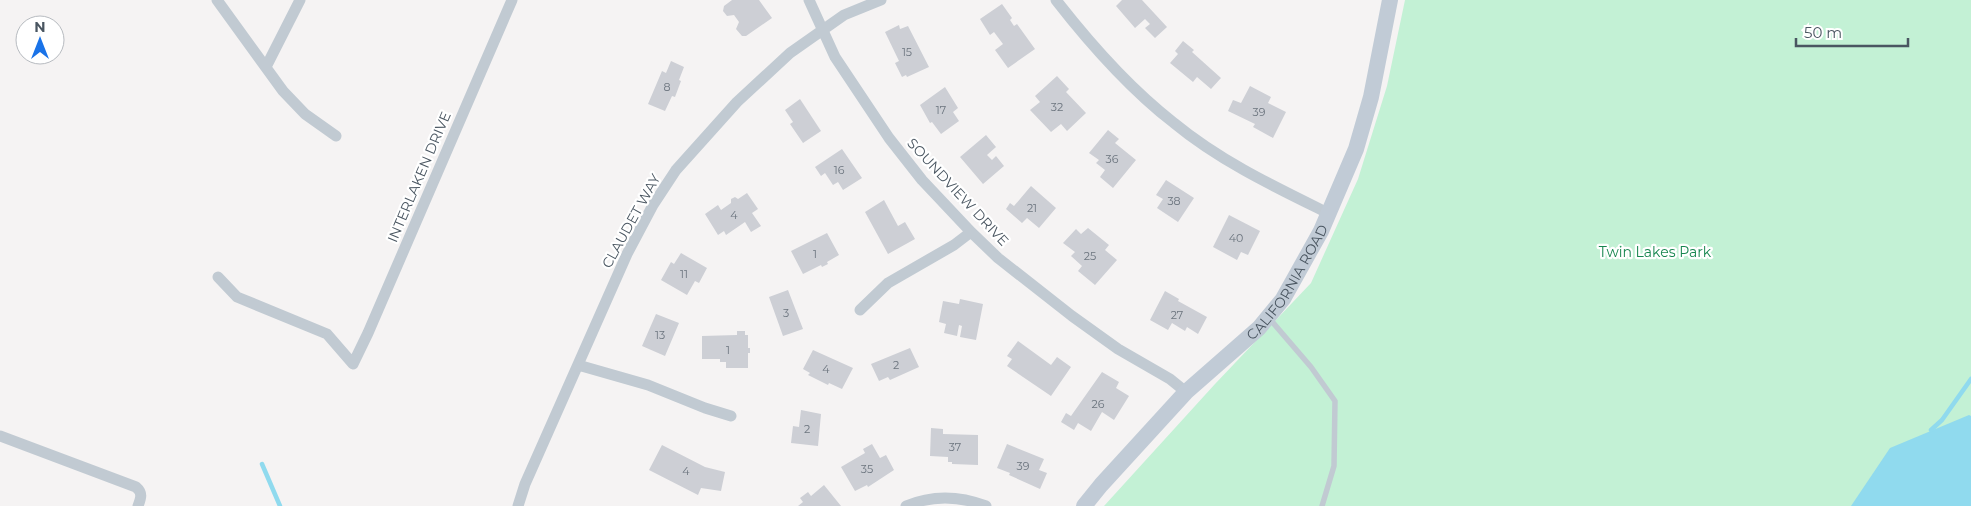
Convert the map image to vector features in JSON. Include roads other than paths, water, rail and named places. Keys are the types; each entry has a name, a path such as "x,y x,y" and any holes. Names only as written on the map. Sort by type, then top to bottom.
{"main road":[{"name":"CALIFORNIA ROAD","path":"1084,506 1186,392 1269,317 1283,299 1302,267 1356,149 1375,80 1390,0"}],"street":[{"path":"217,0 266,67 305,114 336,136"},
{"path":"266,67 300,0"},
{"name":"INTERLAKEN DRIVE","path":"218,276 237,297 327,334 353,364 512,0"},
{"name":"SOUNDVIEW DRIVE","path":"809,0 836,57 889,138 922,180 971,232 998,258 1072,316 1118,349 1170,379 1186,392"},
{"name":"CLAUDET WAY","path":"518,506 525,484 633,242 676,170 695,147 757,82 790,53 844,15 881,0"},
{"path":"1056,0 1079,30 1114,68 1175,124 1213,151 1262,180 1328,213"},
{"path":"860,310 888,283 971,232"},
{"path":"578,365 648,385 705,408 731,416"},
{"path":"0,436 127,483 140,491 140,501"},
{"path":"906,506 927,499 948,497 986,506"}],"lane":[{"path":"1269,317 1300,353 1335,401 1334,466 1322,506"}],"water":[{"path":"1969,415 1971,416 1971,506 1851,506 1890,448"}],"waterway":[{"path":"1931,430 1942,420 1971,379"},
{"path":"262,464 280,506"}],"park label":[{"name":"Twin Lakes Park","path":"1655,252"}]}
